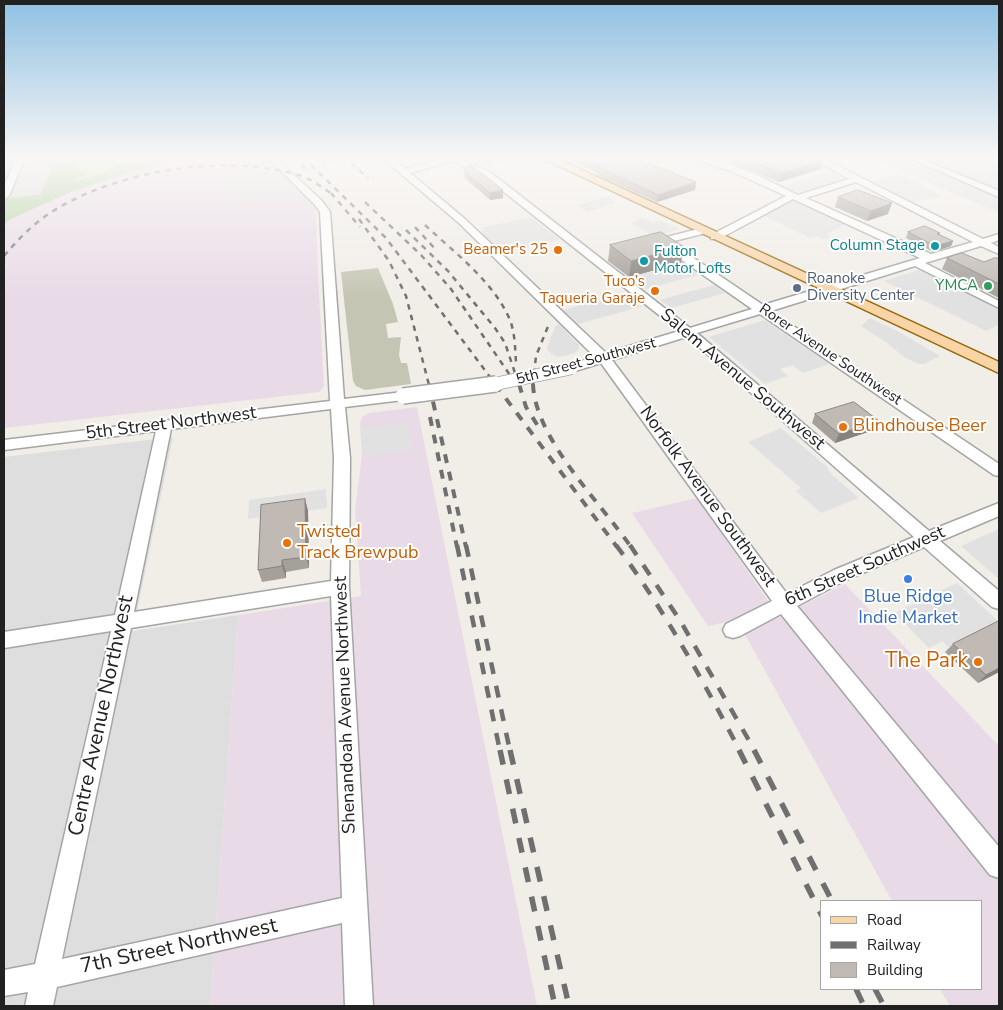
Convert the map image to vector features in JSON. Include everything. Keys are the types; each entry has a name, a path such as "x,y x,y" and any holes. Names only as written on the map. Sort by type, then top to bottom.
{"main road":[{"path":"646,204 999,368"}],"street":[{"name":"Shenandoah Avenue Northwest","path":"320,204 325,212 330,327 342,458 340,587 359,1006"},
{"name":"Norfolk Avenue Southwest","path":"442,204 605,359 702,488 783,603 999,866"},
{"name":"Salem Avenue Southwest","path":"525,204 689,333 999,602"},
{"path":"641,246 708,234 779,204"},
{"path":"812,204 930,258"},
{"path":"906,204 999,251"},
{"name":"5th Street Southwest","path":"338,404 481,387 572,368 999,237"},
{"name":"Rorer Avenue Southwest","path":"661,241 999,470"},
{"path":"595,259 611,255"},
{"path":"917,262 999,305"},
{"name":"5th Street Northwest","path":"4,445 338,404"},
{"name":"Centre Avenue Northwest","path":"39,1006 165,425"},
{"name":"6th Street Southwest","path":"733,630 840,575 999,509"},
{"path":"4,640 340,587"},
{"name":"7th Street Northwest","path":"4,983 46,976 355,908"}],"shaded area":[{"path":"44,204 311,204 316,209 324,386 320,392 4,428 4,225 9,220"},
{"path":"579,204 612,204 588,212 576,205"},
{"path":"781,204 803,204 846,224 826,234 831,237 823,239 816,236 810,238 761,214"},
{"path":"979,204 999,204 999,213"},
{"path":"531,217 560,240 503,253 480,232 484,231 481,228"},
{"path":"643,218 653,223 660,220 680,229 655,236 631,223"},
{"path":"682,264 698,275 646,289 630,277"},
{"path":"378,268 393,304 398,322 386,324 388,338 401,337 399,355 401,363 407,363 411,384 365,390 356,386 353,381 341,272"},
{"path":"921,269 999,310 999,325 986,331 884,281"},
{"path":"714,285 725,293 671,308 660,300"},
{"path":"626,293 643,306 578,324 563,310"},
{"path":"870,318 901,333 940,356 924,364 918,364 903,356 861,326"},
{"path":"765,320 829,364 803,373 792,365 780,369 788,376 765,384 709,337"},
{"path":"559,324 579,345 579,349 575,353 559,357 548,351 547,347 556,325"},
{"path":"417,407 537,1006 210,1006 238,615 361,596 355,510 362,455 360,424 362,417 369,413"},
{"path":"408,423 411,450 363,456 361,428"},
{"path":"781,428 825,465 832,475 859,498 821,513 796,491 801,488 748,442"},
{"path":"173,437 133,631 238,615 210,1006 4,1006 4,457"},
{"path":"326,489 327,508 248,519 249,500"},
{"path":"697,498 779,617 845,584 999,746 999,1006 950,1006 941,990 983,990 983,900 891,900 747,638 732,621 708,626 632,513"},
{"path":"999,529 999,579 961,546"},
{"path":"957,583 999,622 948,647 942,641 929,648 894,613"}],"green space":[{"path":"4,204 44,204 9,220 4,225"}],"building":[{"path":"855,204 889,204 871,211"},
{"path":"925,226 953,241 935,246 908,232"},
{"path":"661,232 684,247 631,261 610,245"},
{"path":"962,253 984,262 999,258 999,284 947,258"},
{"path":"854,402 879,421 839,434 815,414"},
{"name":"Twisted Track Brewpub","path":"305,499 306,557 282,560 282,566 258,570 261,505"},
{"name":"The Park","path":"999,621 999,668 986,675 953,644"}],"railway":[{"path":"4,256 35,224 66,204"},
{"path":"340,204 360,227"},
{"path":"351,204 386,238 496,385"},
{"path":"367,204 421,255 451,289 514,381"},
{"path":"359,219 389,261 406,296 429,385"},
{"path":"425,225 473,269 503,306 513,330 516,362"},
{"path":"415,227 437,251"},
{"path":"406,230 448,271 495,328 505,343 519,385"},
{"path":"533,384 536,356 549,324"},
{"path":"429,384 466,547"},
{"path":"495,384 617,547"},
{"path":"519,384 526,407 538,426"},
{"path":"533,384 537,405 545,426 557,448 631,547"},
{"path":"430,417 457,547"},
{"path":"457,545 500,751"},
{"path":"466,545 510,751"},
{"path":"616,545 667,620 740,751"},
{"path":"630,545 681,622 755,751"},
{"path":"500,750 555,1006"},
{"path":"510,750 569,1006"},
{"path":"739,750 820,912"},
{"path":"754,750 831,900"},
{"path":"856,990 864,1006"},
{"path":"876,990 884,1006"}],"place":[{"name":"Column Stage","path":"935,246"},
{"name":"Beamer's 25","path":"558,250"},
{"name":"Fulton Motor Lofts","path":"644,261"},
{"name":"YMCA","path":"988,286"},
{"name":"Roanoke Diversity Center","path":"797,288"},
{"name":"Tuco’s Taqueria Garaje","path":"655,291"},
{"name":"Blindhouse Beer","path":"843,427"},
{"name":"Twisted Track Brewpub","path":"287,543"},
{"name":"Blue Ridge Indie Market","path":"908,579"},
{"name":"The Park","path":"978,662"}]}
